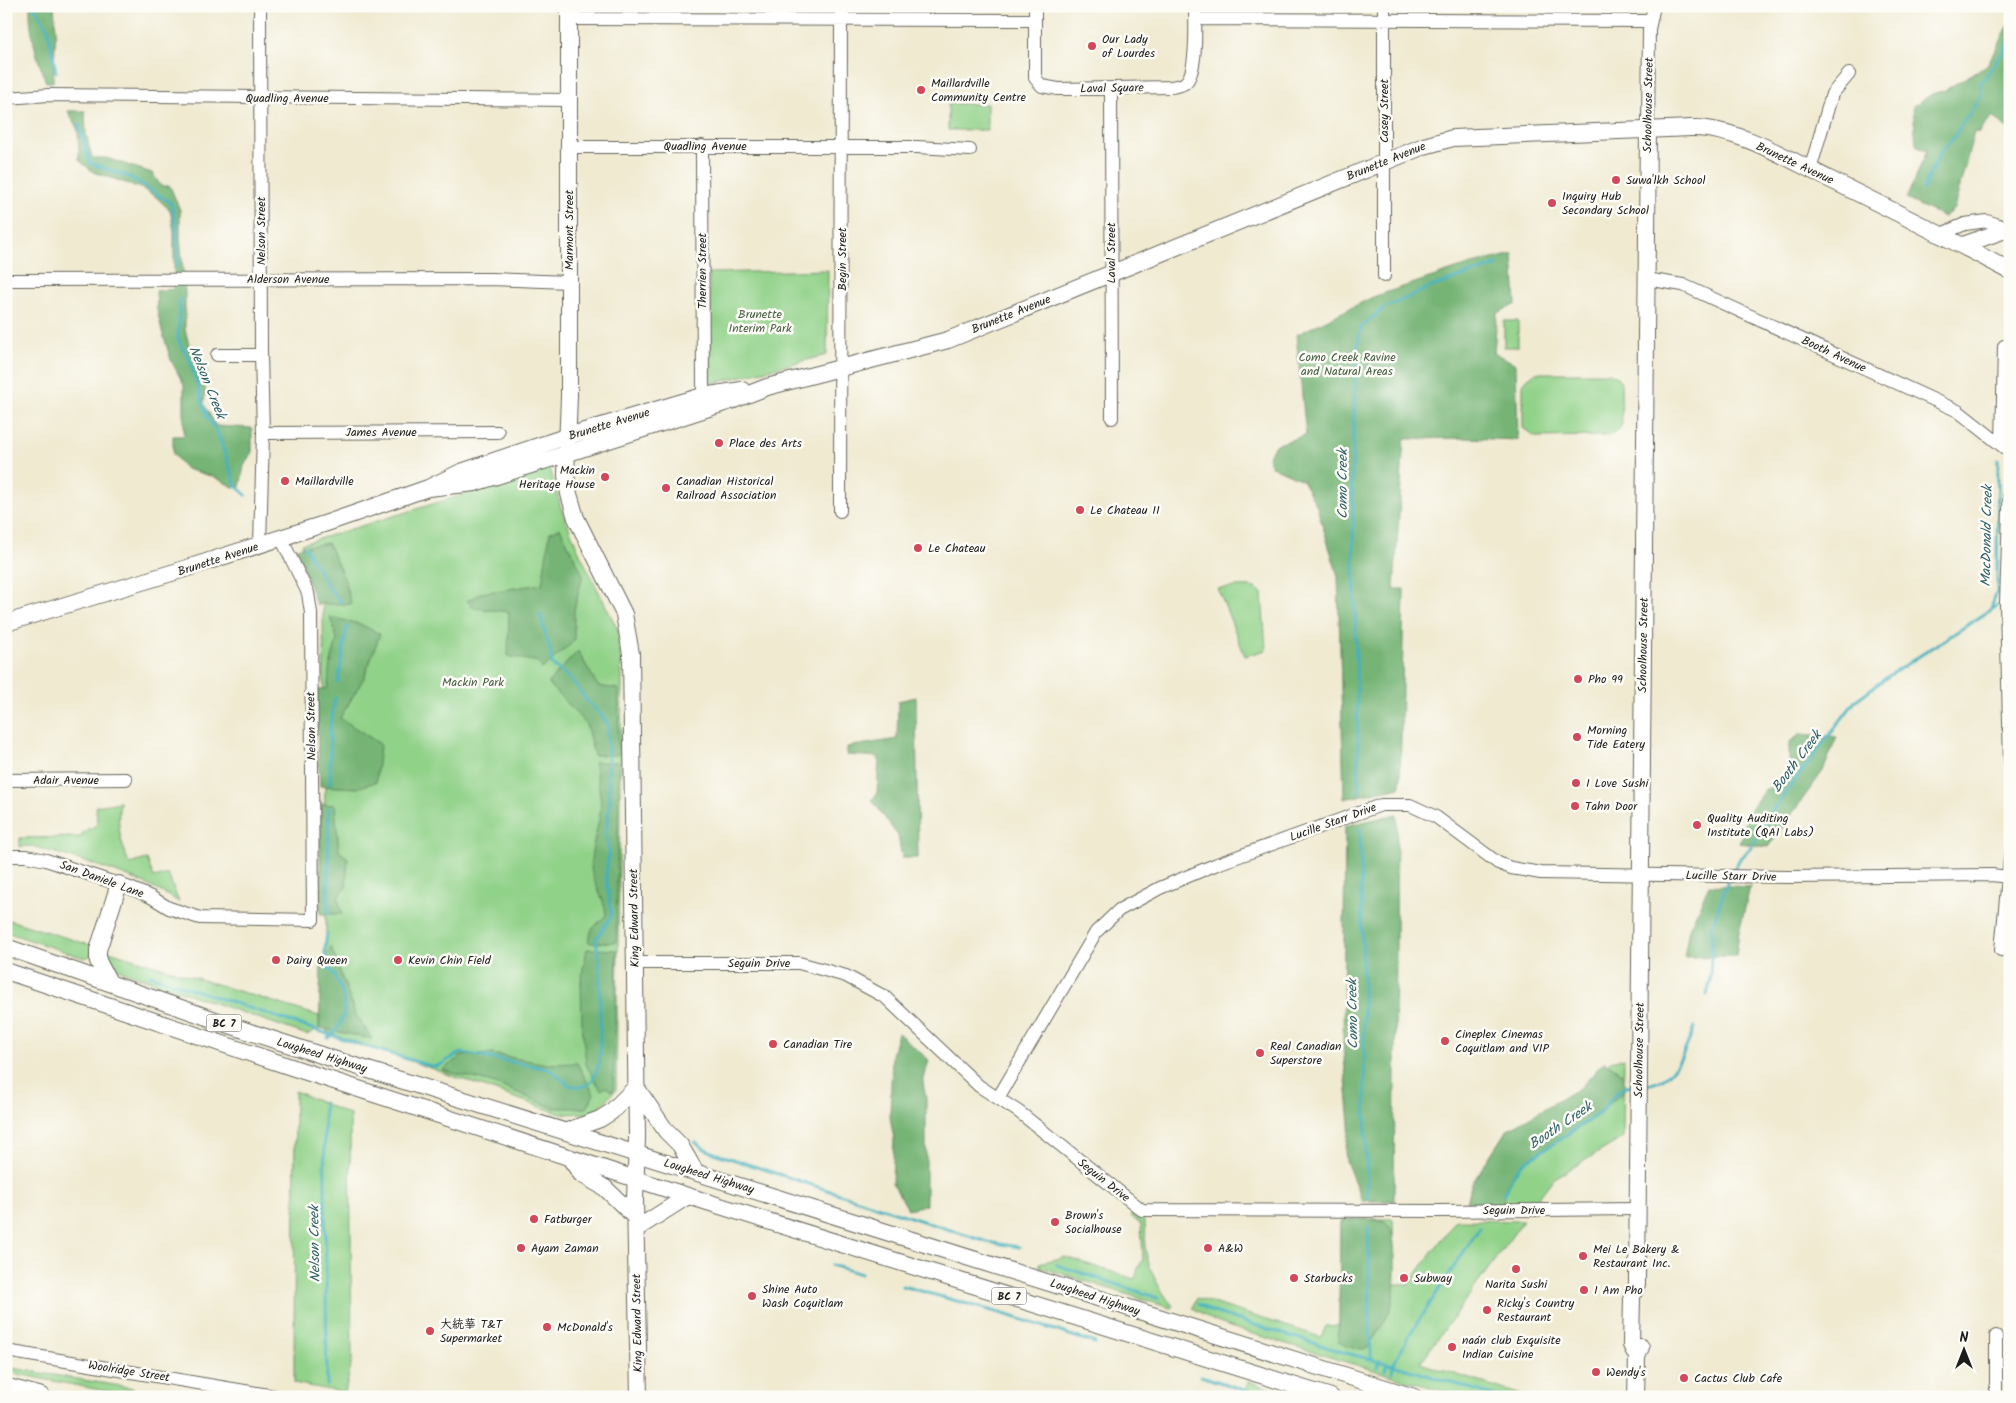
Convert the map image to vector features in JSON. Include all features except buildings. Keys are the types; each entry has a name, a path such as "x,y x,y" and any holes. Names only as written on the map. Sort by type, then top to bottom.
{"highway":[{"path":"6,1388 40,1397"}],"main road":[{"name":"Marmont Street","path":"566,453 568,436 569,12"},
{"name":"Brunette Avenue","path":"6,624 281,538 428,488 461,472 568,436 703,396 767,387 948,340 1424,146 1453,138 1698,128 1720,131 1740,137 1810,170 1963,245 2006,269"},
{"name":"Schoolhouse Street","path":"1636,1397 1636,1357 1632,1345 1632,1297 1637,1284 1648,130"},
{"path":"1963,245 2009,229"},
{"path":"2006,269 1995,246 1997,240 2009,229"},
{"name":"Brunette Avenue","path":"428,488 475,483 731,401 767,387"},
{"name":"King Edward Street","path":"566,453 566,483 576,518 618,600 624,614 630,642 639,1397"},
{"path":"109,982 98,961 98,950 119,884"},
{"name":"Lougheed Highway","path":"6,947 247,1031 1414,1397"},
{"name":"Lougheed Highway","path":"6,971 297,1069 688,1196 1331,1397"},
{"path":"567,1131 610,1112 636,1087 666,1131 680,1145 695,1171"},
{"path":"569,1157 580,1174 605,1188 636,1224 688,1196"}],"street":[{"name":"Nelson Street","path":"260,6 259,98 263,433 260,545"},
{"name":"Begin Street","path":"840,511 841,6"},
{"name":"Laval Square","path":"1035,6 1033,64 1035,78 1038,83 1047,88 1058,89 1171,87 1185,83 1193,66 1195,12"},
{"name":"Casey Street","path":"1384,6 1384,276"},
{"name":"Schoolhouse Street","path":"1648,130 1649,21 1654,6"},
{"path":"569,12 841,20 1035,20"},
{"path":"1195,12 1384,20 1649,21"},
{"path":"1810,170 1832,94 1850,74"},
{"name":"Laval Street","path":"1111,88 1110,273 1112,418"},
{"name":"Quadling Avenue","path":"6,98 49,95 569,100"},
{"name":"Therrien Street","path":"702,146 703,396"},
{"name":"Quadling Avenue","path":"569,147 916,147 970,150"},
{"path":"1941,234 1965,224 1987,221 2009,229"},
{"name":"Alderson Avenue","path":"6,280 492,279 569,282"},
{"name":"Booth Avenue","path":"1646,279 1682,286 1958,411 2006,449"},
{"path":"2004,346 2006,449"},
{"path":"217,355 261,355"},
{"name":"James Avenue","path":"263,433 498,432"},
{"path":"2010,480 2006,603 2010,761"},
{"name":"Nelson Street","path":"281,538 308,593 311,613 313,920"},
{"name":"Adair Avenue","path":"6,780 126,779"},
{"name":"Lucille Starr Drive","path":"998,1098 1096,932 1119,910 1160,888 1217,864 1381,805 1410,806 1436,816 1487,856 1510,868 1540,873 2008,877"},
{"name":"San Daniele Lane","path":"6,856 41,858 119,884 146,895 169,908 200,918 313,920"},
{"path":"2001,950 2010,857"},
{"name":"Seguin Drive","path":"634,963 799,963 846,976 885,997 979,1086 1019,1112 1142,1210 1150,1212 1638,1208"},
{"path":"1996,1336 1996,1397"},
{"name":"Woolridge Street","path":"6,1351 281,1397"}],"green space":[{"path":"30,6 54,6 56,30 53,82 46,82 37,54 32,35"},
{"path":"2010,23 2010,127 2007,129 1992,116 1979,133 1974,132 1954,209 1944,217 1906,199 1927,151 1916,145 1913,106 1932,94 1945,90 1987,65"},
{"path":"948,104 987,104 987,130 948,130"},
{"path":"68,111 85,111 86,134 92,158 106,158 152,173 161,186 170,186 180,210 185,329 191,353 207,371 204,404 216,426 252,428 252,452 244,466 240,487 233,487 214,477 186,469 173,454 173,436 184,436 184,385 171,360 162,331 157,310 156,291 174,289 174,231 170,210 156,197 141,188 93,172 79,160 78,130"},
{"name":"Como Creek Ravine and Natural Areas","path":"1513,254 1516,304 1497,313 1494,353 1516,364 1518,440 1467,438 1404,439 1394,589 1404,589 1400,787 1344,799 1338,576 1316,504 1302,480 1271,466 1268,457 1275,445 1306,435 1296,335 1373,297 1468,265"},
{"name":"Brunette Interim Park","path":"828,270 827,355 711,384 709,273"},
{"path":"1504,321 1518,321 1518,347 1504,347"},
{"path":"1535,373 1609,373 1615,376 1621,384 1622,424 1619,430 1607,436 1535,437 1523,428 1523,382"},
{"name":"Mackin Park","path":"550,468 562,511 581,556 618,630 622,676 616,1090 594,1113 561,1114 327,1032 323,605 302,544"},
{"path":"560,528 583,575 574,610 574,641 542,669 538,662 508,656 509,612 474,608 467,601 481,593 542,584 550,532"},
{"path":"328,543 345,581 351,604 316,604 296,548"},
{"path":"1254,588 1262,594 1266,650 1245,656 1218,589"},
{"path":"330,617 360,624 380,634 364,678 340,718 380,744 376,782 357,788 320,786 315,691 328,688 329,670 337,640"},
{"path":"578,651 598,686 619,689 618,755 594,755 586,724 548,683"},
{"path":"916,697 918,858 902,858 898,836 872,800 877,793 879,757 847,755 847,747 897,739 898,701"},
{"path":"1801,734 1837,737 1823,771 1768,847 1740,843 1748,813 1763,792 1789,775 1789,742"},
{"path":"594,762 619,762 616,942 590,943 588,941 592,929 606,915 591,867 600,806 599,787"},
{"path":"120,802 120,834 129,864 147,859 154,878 168,874 179,902 162,892 107,869 32,846 20,847 20,838 80,837 84,831 97,825 96,806"},
{"path":"320,804 335,805 339,851 348,858 346,887 338,897 342,914 320,914"},
{"path":"1397,814 1394,1201 1362,1201 1346,1161 1345,1150 1350,1124 1343,1046 1345,826"},
{"path":"1709,885 1750,887 1739,932 1736,956 1684,957 1689,929"},
{"path":"6,919 93,946 91,956 84,958 6,932"},
{"path":"331,947 355,1013 372,1039 319,1028 321,961"},
{"path":"103,949 319,1016 319,1028 307,1035 122,971 109,963"},
{"path":"587,949 617,950 613,1092 606,1087 601,1090 586,1065 582,1025 581,979"},
{"path":"898,1033 929,1060 923,1083 926,1099 926,1205 908,1209 892,1183 894,1139 890,1117 892,1055"},
{"path":"492,1054 547,1064 577,1063 594,1094 587,1108 554,1108 496,1084 442,1070 461,1056"},
{"path":"1624,1058 1623,1138 1553,1179 1534,1204 1467,1204 1516,1137 1586,1097 1610,1061"},
{"path":"1604,1062 1624,1075 1624,1091 1588,1122 1544,1148 1522,1165 1507,1189 1503,1204 1467,1204 1471,1185 1506,1131 1581,1087"},
{"path":"295,1091 350,1115 352,1361 345,1393 294,1383"},
{"path":"1132,1213 1142,1218 1145,1224 1145,1245 1151,1270 1158,1285 1173,1306 1171,1308 1040,1267 1039,1263 1065,1257 1135,1279 1143,1259 1141,1225 1131,1216"},
{"path":"1343,1219 1393,1219 1394,1284 1409,1284 1456,1220 1523,1221 1420,1363 1528,1397 1459,1396 1227,1326 1214,1321 1193,1308 1197,1298 1321,1337 1326,1326 1339,1325 1340,1225"},
{"path":"1345,1220 1378,1220 1388,1225 1395,1252 1395,1278 1391,1308 1367,1349 1352,1348 1342,1344 1339,1342 1337,1334 1339,1327 1340,1225"},
{"path":"6,1367 135,1390 175,1391 216,1397 137,1397 6,1372"},
{"path":"1248,1381 1297,1397 1244,1397"}],"waterway":[{"name":"Nelson Creek","path":"34,6 48,29 56,72"},
{"name":"MacDonald Creek","path":"1923,189 1941,151 1950,142 1981,96 1981,83 2010,42"},
{"name":"Nelson Creek","path":"79,125 90,163 132,178 171,203 176,223 178,267"},
{"name":"Como Creek","path":"1359,792 1352,476 1356,353 1361,327 1384,308 1431,287 1497,265"},
{"name":"Nelson Creek","path":"180,299 178,339 190,361 207,416 218,434 236,486 246,495"},
{"name":"MacDonald Creek","path":"1990,611 1997,592 1998,460"},
{"name":"Nelson Creek","path":"305,547 328,587 341,602"},
{"name":"Booth Creek","path":"1732,872 1741,857 1751,848 1770,814 1856,700 1890,675 1997,606"},
{"path":"150,975 361,1045 431,1066 440,1065 463,1053 549,1069 569,1085 581,1087 592,1082 600,1061 600,968 596,939 611,917 606,875 609,852 606,833 610,801 608,725 572,680 552,664 540,614"},
{"name":"Nelson Creek","path":"338,682 347,627"},
{"name":"Nelson Creek","path":"330,784 330,729 335,698"},
{"name":"Nelson Creek","path":"328,913 329,808"},
{"name":"Como Creek","path":"1360,829 1367,1198"},
{"name":"Booth Creek","path":"1707,995 1710,983 1712,927 1728,880"},
{"name":"Nelson Creek","path":"327,933 325,961 338,982 344,999 343,1015 340,1023 328,1038"},
{"name":"Booth Creek","path":"1645,1085 1655,1083 1671,1072 1687,1046 1694,1027"},
{"name":"Booth Creek","path":"1505,1194 1512,1177 1522,1164 1600,1113 1621,1089 1633,1086"},
{"name":"Nelson Creek","path":"324,1103 327,1385"},
{"path":"695,1142 717,1154 987,1242 1019,1247"},
{"name":"Como Creek","path":"1368,1227 1371,1358"},
{"name":"Booth Creek","path":"1392,1372 1393,1365 1408,1337 1480,1227"},
{"path":"831,1265 861,1274"},
{"path":"1057,1265 1158,1298"},
{"path":"903,1286 1014,1317 1095,1343"},
{"path":"1199,1304 1210,1311 1342,1352 1393,1365 1499,1397"},
{"path":"1378,1367 1380,1361"},
{"path":"1385,1370 1387,1363"},
{"path":"1201,1376 1265,1397"}],"place":[{"name":"Our Lady of Lourdes","path":"1092,46"},
{"name":"Maillardville Community Centre","path":"921,90"},
{"name":"Suwa'lkh School","path":"1616,180"},
{"name":"Inquiry Hub Secondary School","path":"1552,203"},
{"name":"Place des Arts","path":"719,443"},
{"name":"Mackin Heritage House","path":"605,477"},
{"name":"Maillardville","path":"285,481"},
{"name":"Canadian Historical Railroad Association","path":"666,488"},
{"name":"Le Chateau II","path":"1080,510"},
{"name":"Le Chateau","path":"918,548"},
{"name":"Pho 99","path":"1578,679"},
{"name":"Morning Tide Eatery","path":"1577,737"},
{"name":"I Love Sushi","path":"1576,783"},
{"name":"Tahn Door","path":"1575,806"},
{"name":"Quality Auditing Institute (QAI Labs)","path":"1697,825"},
{"name":"Dairy Queen","path":"276,960"},
{"name":"Kevin Chin Field","path":"398,960"},
{"name":"Cineplex Cinemas Coquitlam and VIP","path":"1445,1041"},
{"name":"Canadian Tire","path":"773,1044"},
{"name":"Real Canadian Superstore","path":"1260,1053"},
{"name":"Fatburger","path":"534,1219"},
{"name":"Brown's Socialhouse","path":"1055,1222"},
{"name":"Ayam Zaman","path":"521,1248"},
{"name":"A&W","path":"1208,1248"},
{"name":"Mei Le Bakery & Restaurant Inc.","path":"1583,1256"},
{"name":"Narita Sushi","path":"1516,1269"},
{"name":"Starbucks","path":"1294,1278"},
{"name":"Subway","path":"1404,1278"},
{"name":"I Am Pho","path":"1584,1290"},
{"name":"Shine Auto Wash Coquitlam","path":"752,1296"},
{"name":"Ricky's Country Restaurant","path":"1487,1310"},
{"name":"McDonald's","path":"547,1327"},
{"name":"大統華 T&T Supermarket","path":"430,1331"},
{"name":"naán club Exquisite Indian Cuisine","path":"1452,1347"},
{"name":"Wendy's","path":"1596,1372"},
{"name":"Cactus Club Cafe","path":"1684,1378"}]}
